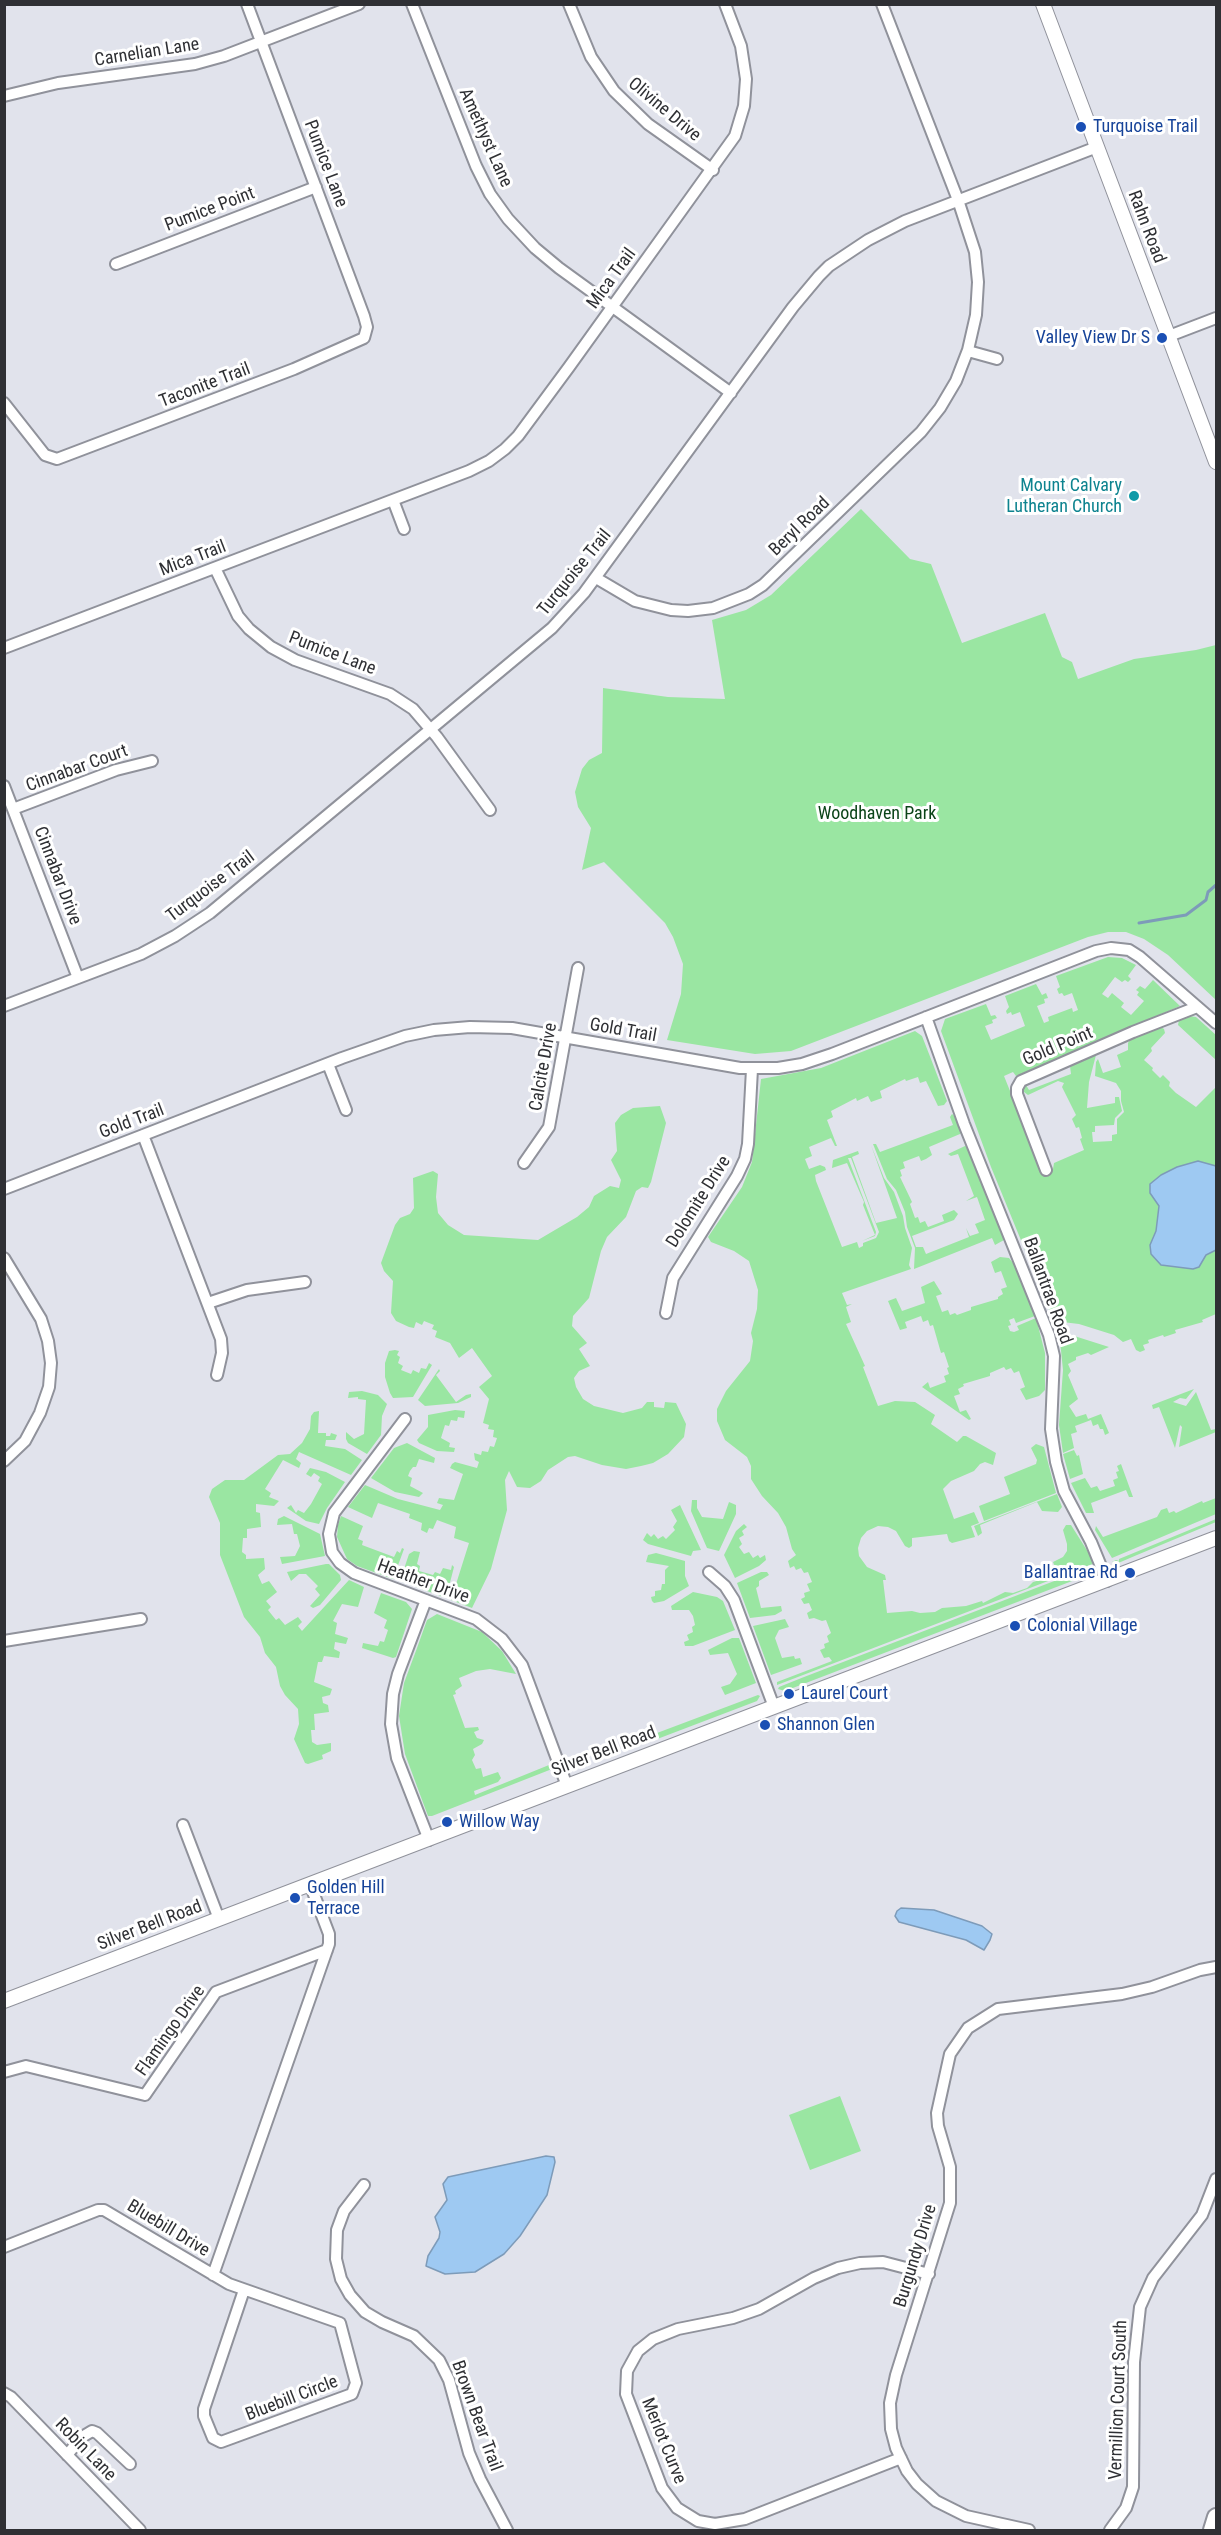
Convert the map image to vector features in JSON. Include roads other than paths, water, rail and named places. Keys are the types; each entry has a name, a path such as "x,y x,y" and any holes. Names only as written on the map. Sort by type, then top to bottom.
{"highway":[{"path":"1212,2530 1216,2517"}],"street":[{"name":"Pumice Lane","path":"247,4 364,316 367,327 366,335"},
{"name":"Carnelian Lane","path":"4,96 73,80 180,68 224,56 359,4"},
{"name":"Amethyst Lane","path":"412,4 476,166 496,203 535,248 731,393"},
{"name":"Olivine Drive","path":"569,4 591,57 614,91 648,124 712,170"},
{"name":"Mica Trail","path":"4,648 469,471 489,461 505,449 518,436 735,136 746,99 744,57 725,4"},
{"name":"Beryl Road","path":"596,578 635,601 655,608 679,611 713,608 749,594 764,585 921,432 951,391 968,351 976,315 977,270 970,234 958,200 882,4"},
{"name":"Rahn Road","path":"1043,4 1216,462"},
{"name":"Turquoise Trail","path":"4,1006 157,946 210,913 557,623 596,578 793,307 830,266 884,231 1097,147"},
{"name":"Pumice Point","path":"116,264 316,187"},
{"path":"1169,336 1216,318"},
{"name":"Taconite Trail","path":"4,403 41,450 52,459 66,457 353,345 366,335"},
{"path":"968,351 997,359"},
{"path":"393,500 404,529"},
{"name":"Pumice Lane","path":"214,568 238,616 266,643 295,660 397,698 413,709 431,729 490,810"},
{"name":"Cinnabar Court","path":"13,809 116,770 152,761"},
{"name":"Cinnabar Drive","path":"4,786 78,978"},
{"name":"Gold Trail","path":"4,1189 405,1036 452,1028 497,1027 752,1069 789,1066 813,1060 1111,948 1135,953 1216,1023"},
{"name":"Calcite Drive","path":"524,1163 549,1127 578,968"},
{"name":"Gold Point","path":"1046,1170 1017,1094 1021,1081 1197,1007"},
{"name":"Ballantrae Road","path":"926,1017 964,1124 1049,1335 1054,1362 1051,1429 1056,1462 1064,1491 1092,1542 1107,1581"},
{"path":"328,1064 346,1110"},
{"name":"Dolomite Drive","path":"666,1313 672,1278 737,1176 745,1159 748,1144 752,1069"},
{"path":"142,1135 208,1303 222,1345 218,1375"},
{"path":"4,1258 36,1309 45,1330 51,1374 46,1400 25,1441 4,1461"},
{"path":"4,1285 17,1281"},
{"path":"208,1303 247,1290 305,1282"},
{"name":"Heather Drive","path":"405,1419 334,1513 329,1527 329,1540 335,1557 347,1569 486,1624 510,1649 525,1673 567,1786"},
{"name":"Silver Bell Road","path":"4,2001 1216,1538"},
{"path":"710,1572 734,1600 774,1707"},
{"path":"426,1600 398,1674 393,1694 391,1724 397,1758 429,1840"},
{"path":"4,1641 141,1620"},
{"path":"183,1825 219,1919"},
{"path":"213,2275 327,1950 329,1934 310,1884"},
{"name":"Flamingo Drive","path":"4,2072 26,2066 145,2095 216,1992 327,1950"},
{"name":"Burgundy Drive","path":"1029,2530 966,2516 943,2506 917,2484 901,2458 891,2429 891,2394 949,2213 952,2184 938,2126 939,2102 950,2054 964,2032 982,2017 998,2009 1122,1994 1216,1967"},
{"name":"Vermillion Court South","path":"1110,2530 1126,2508 1133,2487 1134,2362 1140,2307 1152,2278 1202,2215 1216,2180"},
{"name":"Brown Bear Trail","path":"364,2185 344,2211 337,2230 336,2259 341,2279 350,2295 365,2312 414,2336 439,2360 448,2380 469,2453 507,2530"},
{"name":"Bluebill Drive","path":"4,2247 98,2210 104,2210 213,2275"},
{"name":"Merlot Curve","path":"901,2458 745,2519 722,2524 698,2521 677,2508 662,2488 626,2394 627,2371 638,2351 652,2339 678,2329 751,2312 769,2305 814,2278 838,2268 883,2262 929,2274"},
{"name":"Bluebill Circle","path":"213,2275 244,2290 340,2323 356,2388 352,2394 338,2400 230,2441 217,2442 208,2427 204,2409 244,2290"},
{"name":"Robin Lane","path":"4,2393 11,2397 140,2530"},
{"path":"67,2455 82,2437 92,2431 130,2464"}],"water":[{"path":"1198,1161 1216,1166 1216,1250 1206,1255 1199,1267 1193,1269 1161,1265 1151,1254 1150,1245 1156,1231 1159,1206 1150,1193 1150,1184 1177,1167"},
{"path":"901,1908 934,1910 982,1926 992,1934 984,1950 966,1940 899,1922 895,1916"},
{"path":"546,2156 554,2157 555,2162 547,2195 520,2236 504,2254 475,2272 445,2274 426,2266 428,2256 439,2238 440,2232 435,2217 447,2200 443,2184 448,2177"}],"waterway":[{"path":"1139,923 1186,915 1206,900 1208,892 1216,885"}],"place":[{"name":"Turquoise Trail","path":"1081,127"},
{"name":"Valley View Dr S","path":"1162,338"},
{"name":"Mount Calvary Lutheran Church","path":"1134,496"},
{"name":"Ballantrae Rd","path":"1130,1573"},
{"name":"Colonial Village","path":"1015,1626"},
{"name":"Laurel Court","path":"789,1694"},
{"name":"Shannon Glen","path":"765,1725"},
{"name":"Willow Way","path":"447,1822"},
{"name":"Golden Hill Terrace","path":"295,1898"}],"park label":[{"name":"Woodhaven Park","path":"877,814"}]}
